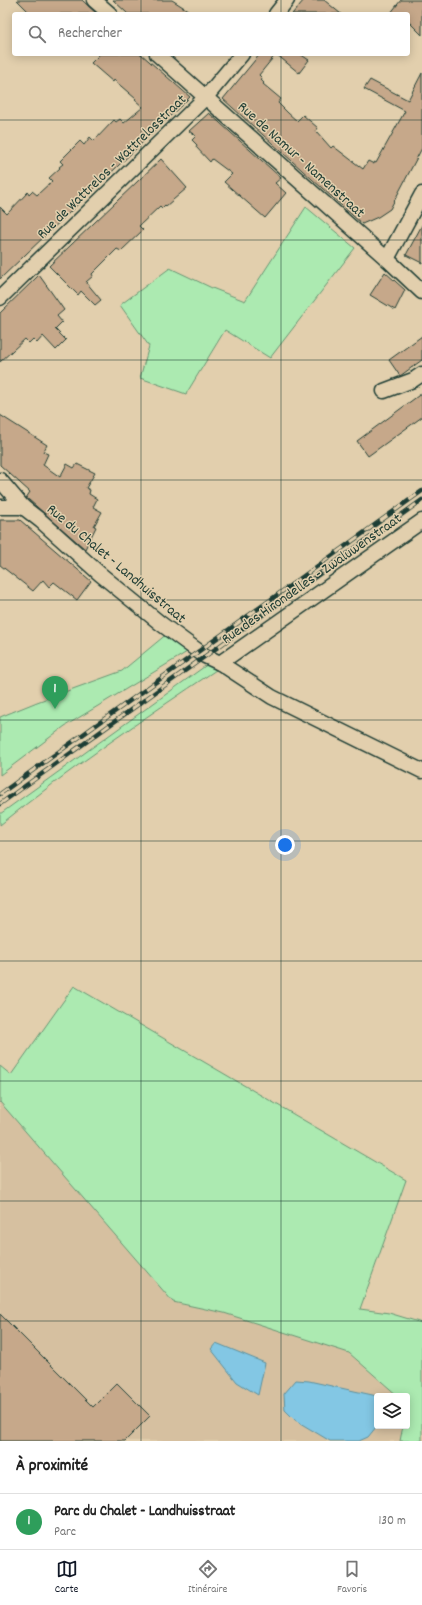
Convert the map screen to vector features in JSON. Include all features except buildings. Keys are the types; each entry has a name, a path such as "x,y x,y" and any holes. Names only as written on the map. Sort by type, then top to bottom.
{"street":[{"path":"278,12 287,0"},
{"path":"98,1 108,12"},
{"name":"Rue de Namur - Namenstraat","path":"159,56 422,292"},
{"name":"Rue de Wattrelos - Wattrelosstraat","path":"0,298 206,97 240,56"},
{"path":"387,259 422,194"},
{"path":"384,392 413,380 422,374"},
{"name":"Rue du Chalet - Landhuisstraat","path":"0,480 23,507 41,521 100,574 160,623 205,656 272,697 422,771"},
{"path":"0,507 23,507"},
{"name":"Rue des Hirondelles - Zwaluwenstraat","path":"220,664 422,520"}],"shaded area":[{"path":"0,1102 173,1302 224,1313 349,1353 395,1393 374,1393 374,1429 402,1429 400,1441 0,1441"}],"green space":[{"path":"306,207 355,248 270,358 225,330 186,394 140,378 149,346 120,305 170,268 212,288 245,301"},
{"path":"168,633 187,652 65,726 0,775 0,717 122,671"},
{"path":"208,664 216,670 79,764 0,825 0,814"},
{"path":"74,986 406,1180 360,1309 389,1313 422,1323 422,1441 400,1441 402,1429 410,1429 410,1393 395,1393 349,1353 224,1313 173,1302 0,1102 0,1066 11,1075"}],"water":[{"path":"216,1343 265,1363 258,1395 237,1382 211,1349"},
{"path":"296,1380 309,1381 374,1395 375,1429 368,1437 359,1441 330,1441 295,1420 285,1410 284,1394"}],"railway":[{"path":"0,794 422,491"},
{"path":"0,804 422,500"}],"place":[{"name":"Parc du Chalet - Landhuisstraat","path":"55,709"}]}
